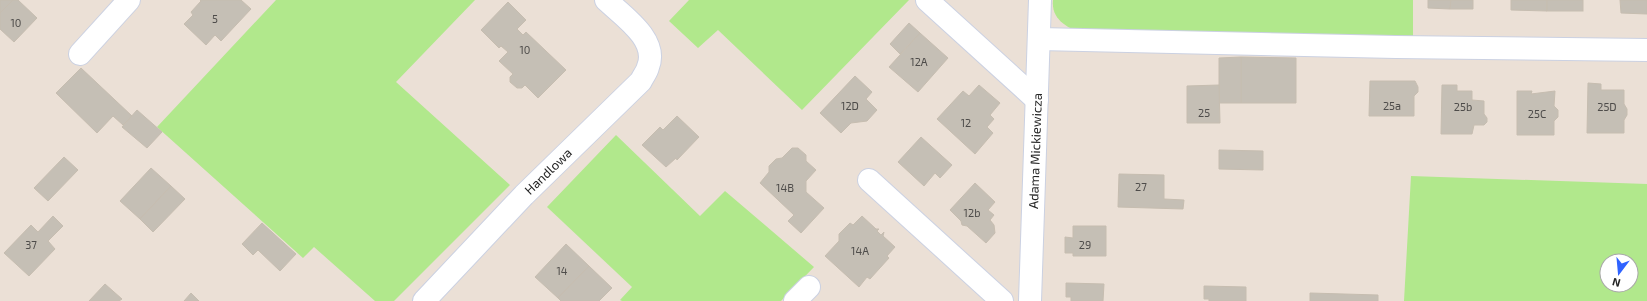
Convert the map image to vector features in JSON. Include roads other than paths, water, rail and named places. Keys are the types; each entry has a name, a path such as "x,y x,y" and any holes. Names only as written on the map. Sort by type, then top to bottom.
{"street":[{"path":"80,54 129,0"},
{"name":"Handlowa","path":"424,301 524,195 641,81 649,66 650,52 648,44 642,35 606,0"},
{"path":"927,0 1037,100"},
{"name":"Adama Mickiewicza","path":"1030,301 1040,0"},
{"path":"1039,39 1396,47 1647,50"},
{"path":"869,180 1002,301"}]}
